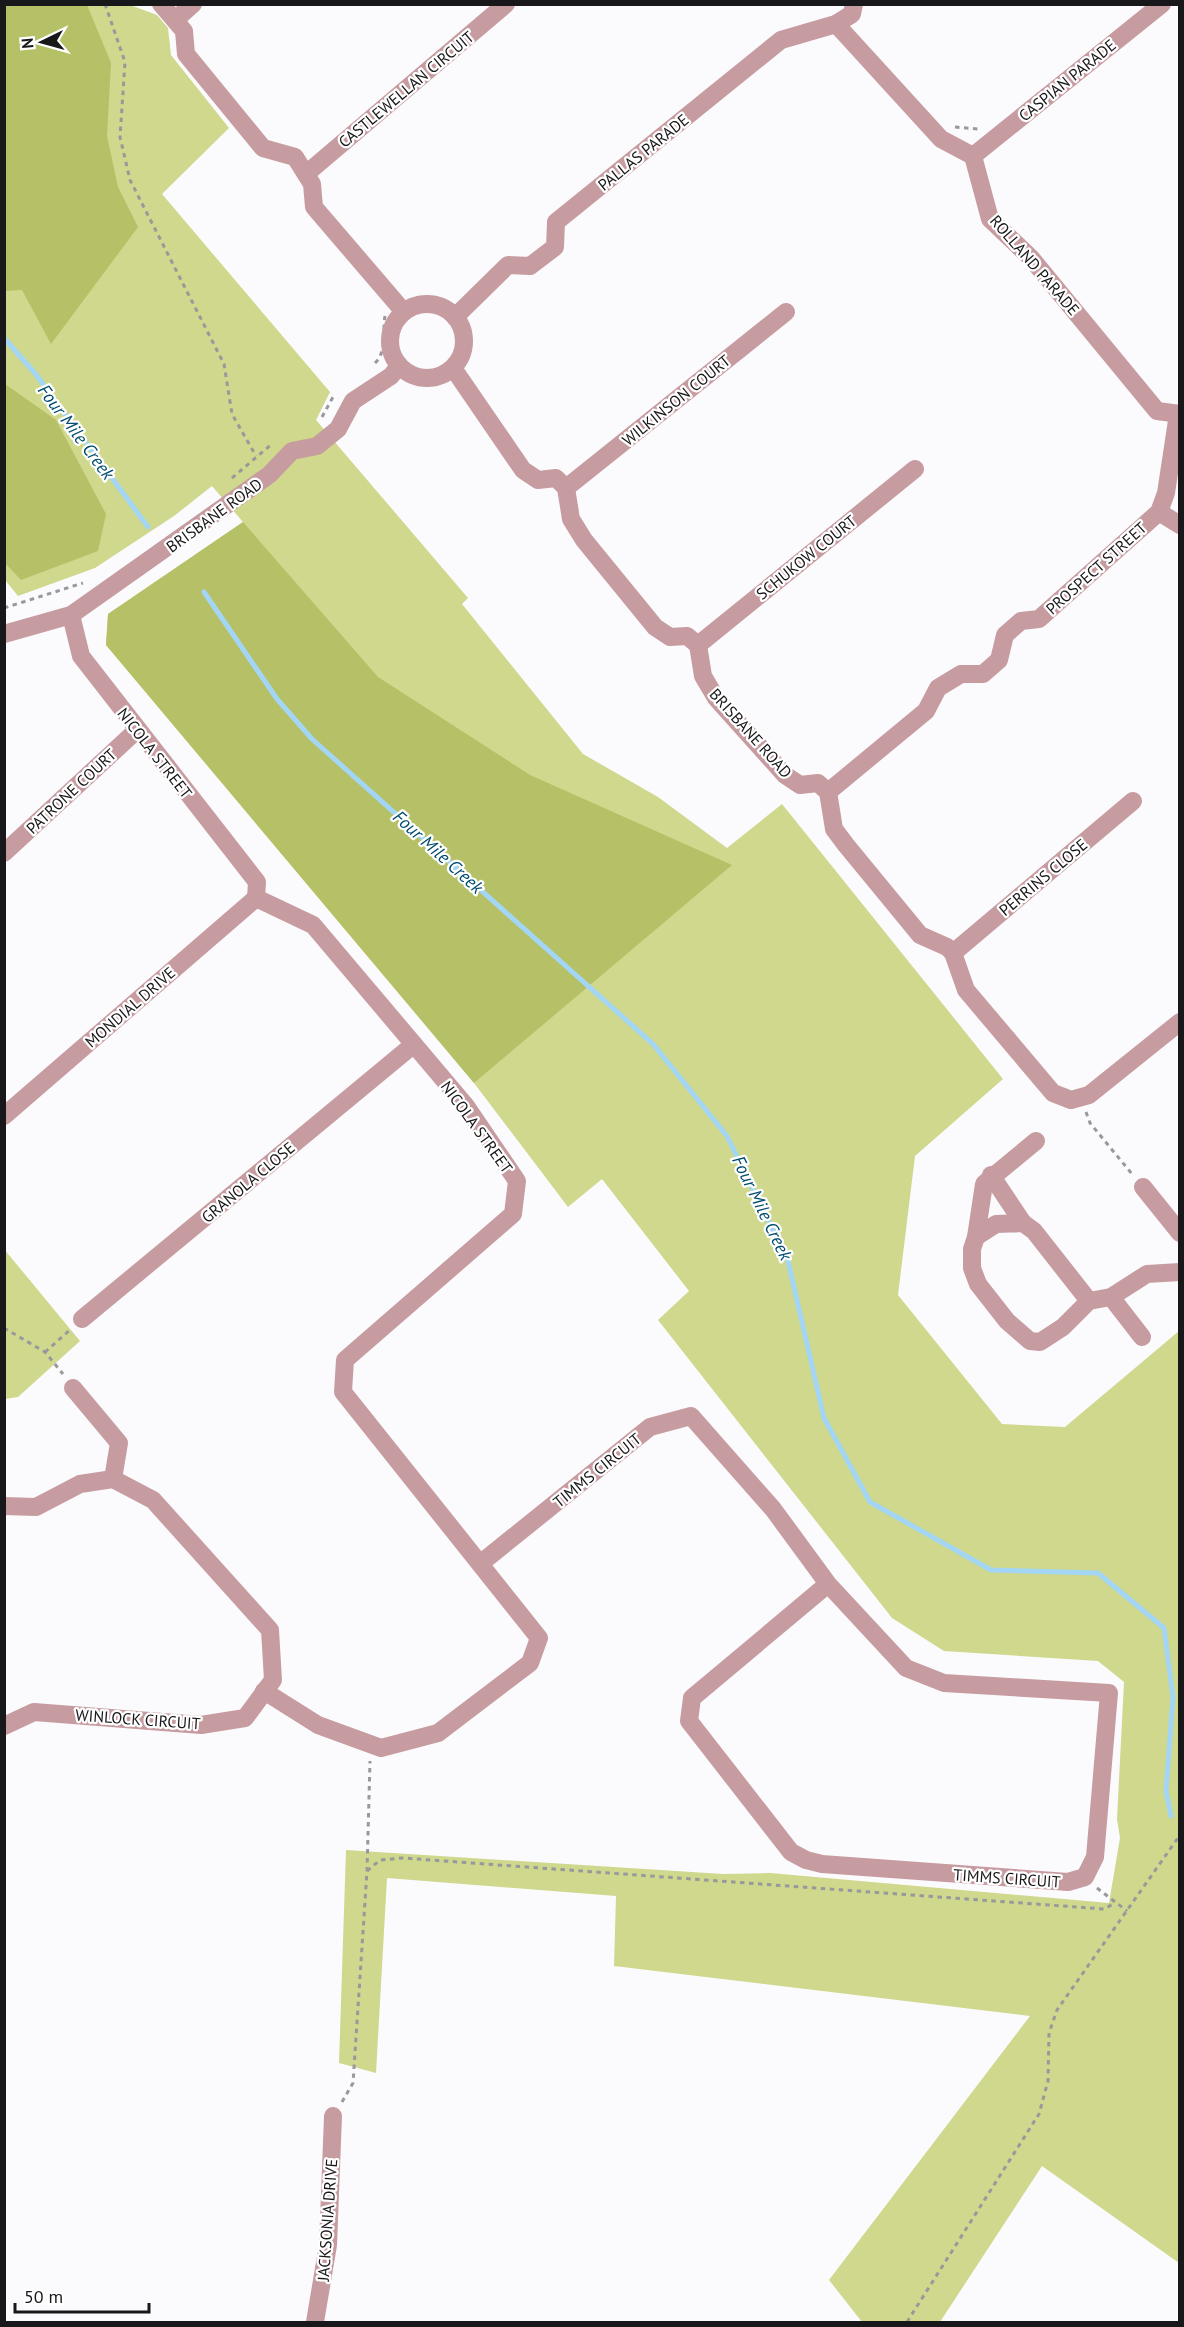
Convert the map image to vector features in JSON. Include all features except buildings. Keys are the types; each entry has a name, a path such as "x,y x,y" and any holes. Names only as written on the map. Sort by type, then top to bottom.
{"street":[{"path":"161,4 184,32 186,54 263,148 295,157 312,184 314,207 401,308"},
{"path":"175,20 193,4"},
{"name":"CASTLEWELLAN CIRCUIT","path":"306,174 506,4"},
{"path":"854,4 852,14 836,24 941,139 973,156"},
{"name":"CASPIAN PARADE","path":"973,156 1162,4"},
{"name":"PALLAS PARADE","path":"455,317 508,265 530,267 555,247 556,222 781,40 836,24"},
{"name":"ROLLAND PARADE","path":"973,156 990,219 1031,258 1157,411 1179,414"},
{"path":"436,305 455,317 464,337 459,359 453,368 443,375 420,378 399,366 390,344 391,332 401,308 436,305"},
{"name":"WILKINSON COURT","path":"566,488 786,312"},
{"name":"BRISBANE ROAD","path":"4,634 71,615 99,587 269,475 292,451 317,446 338,429 353,401 391,376 399,366"},
{"path":"453,368 523,470 538,480 555,478 566,488 571,519 584,540 655,627 670,638 687,636 698,645"},
{"name":"PROSPECT STREET","path":"828,792 926,711 938,688 961,674 983,674 999,660 1005,635 1021,621 1039,619 1159,512 1166,493 1179,414"},
{"name":"SCHUKOW COURT","path":"698,645 915,469"},
{"path":"1159,512 1179,525"},
{"name":"NICOLA STREET","path":"71,615 81,656 257,882 256,898 314,925 466,1106 517,1181 513,1214 345,1360 343,1392 539,1638 530,1663 438,1733 381,1748 371,1744"},
{"name":"BRISBANE ROAD","path":"698,645 703,676 716,698 785,774 800,785 818,783 828,792"},
{"name":"PATRONE COURT","path":"4,853 137,730"},
{"path":"828,792 834,829 920,935 947,947 953,953 966,990 1048,1088 1064,1098 1079,1099 1096,1090 1179,1022"},
{"name":"PERRINS CLOSE","path":"953,953 1133,801"},
{"name":"MONDIAL DRIVE","path":"4,1116 256,898"},
{"name":"GRANOLA CLOSE","path":"82,1319 413,1045"},
{"path":"1036,1141 991,1175 980,1194 976,1237 972,1249 972,1268 978,1284 1007,1321 1030,1341 1040,1342 1063,1327 1089,1301 1111,1297 1147,1274 1179,1272"},
{"path":"991,1175 1023,1222 1034,1232 1089,1301"},
{"path":"1143,1187 1179,1233"},
{"path":"976,1237 996,1224 1023,1222"},
{"path":"1111,1297 1142,1337"},
{"path":"4,1506 36,1507 80,1484 113,1479 120,1443 73,1388"},
{"name":"TIMMS CIRCUIT","path":"481,1563 650,1427 691,1416 773,1509 828,1584 906,1668 944,1683 1108,1693 1095,1857 1085,1877 1068,1882 822,1864 806,1860 791,1852 688,1721 692,1698 828,1584"},
{"name":"WINLOCK CIRCUIT","path":"4,1726 34,1712 201,1725 245,1718 273,1680 270,1629 153,1500 113,1479"},
{"path":"264,1691 318,1725 371,1744"},
{"name":"JACKSONIA DRIVE","path":"315,2322 328,2246 333,2116"}],"path":[{"path":"105,4 125,62 120,137 130,180 224,364 232,414 269,475"},
{"path":"374,365 380,359 385,339 384,317 401,308"},
{"path":"320,421 339,390"},
{"path":"231,479 278,439"},
{"path":"4,608 99,587"},
{"path":"1085,1107 1090,1123 1143,1187"},
{"path":"45,1352 82,1319"},
{"path":"4,1328 45,1352 73,1388"},
{"path":"333,2116 353,2083 368,1871 371,1744"},
{"path":"907,2322 1039,2114 1047,2081 1052,2022 1179,1835"},
{"path":"368,1871 380,1860 403,1858 1104,1910 1115,1903"},
{"path":"1085,1877 1127,1911"}],"green space":[{"path":"4,5 130,5 157,15 168,28 171,55 229,128 162,194 330,392 316,420 468,598 462,604 583,754 658,797 727,848 782,804 1003,1079 915,1156 898,1295 1002,1424 1065,1427 1179,1331 1179,2263 1042,2166 940,2322 862,2322 829,2280 1030,2016 614,1966 616,1896 387,1878 376,2073 339,2063 346,1850 723,1874 770,1873 1109,1903 1120,1838 1117,1819 1124,1682 1098,1661 944,1651 892,1618 658,1320 689,1291 602,1179 568,1207 474,1083 106,645 108,614 243,522 212,486 174,516 95,568 18,596 5,580"},
{"path":"4,5 87,5 111,63 107,136 118,187 138,227 51,344 22,290 5,291"},
{"path":"5,384 56,420 106,514 98,551 21,580 5,563"},
{"path":"243,522 378,677 530,775 732,865 474,1083 106,645 108,614"},
{"path":"4,1249 80,1341 18,1397 5,1399"}],"waterway":[{"name":"Four Mile Creek","path":"4,338 34,372 148,527"},
{"name":"Four Mile Creek","path":"204,592 277,699 312,739 653,1044 727,1136 788,1261 824,1418 870,1502 991,1570 1098,1573 1164,1628 1173,1697 1166,1791 1171,1816"}]}
